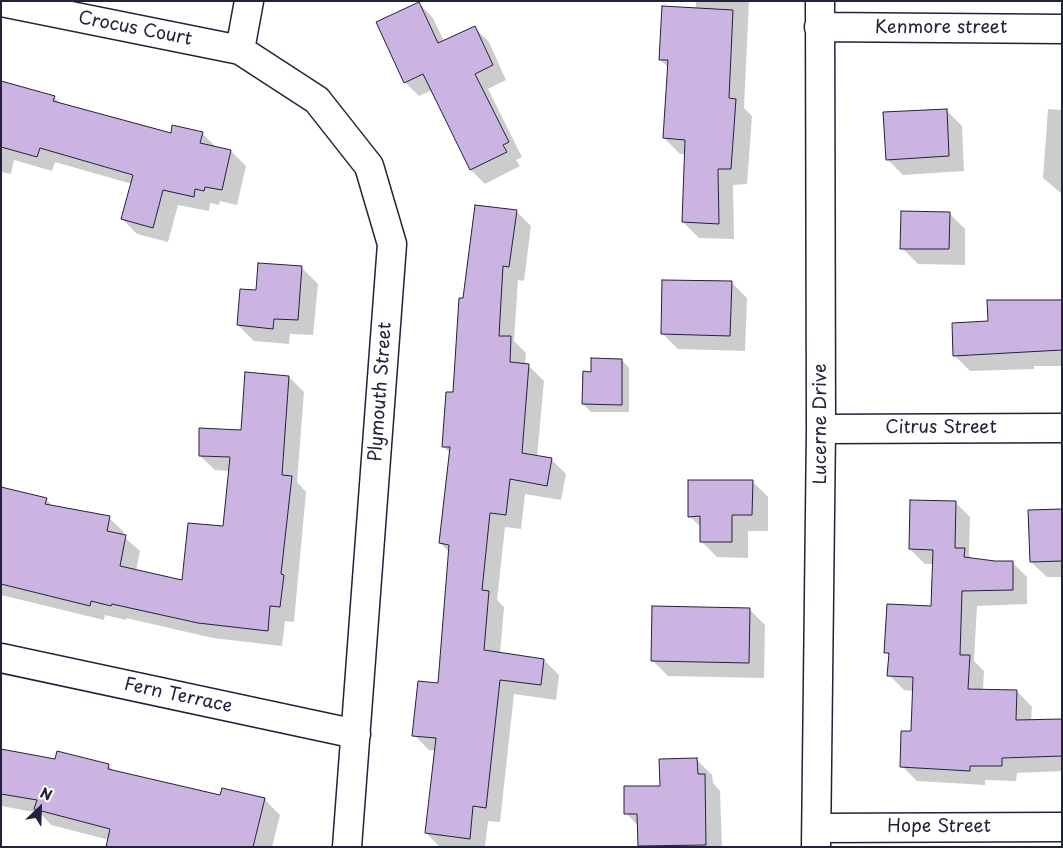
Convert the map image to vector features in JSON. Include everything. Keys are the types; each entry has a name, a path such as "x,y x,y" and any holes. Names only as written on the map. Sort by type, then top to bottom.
{"street":[{"path":"240,50 249,1"},
{"name":"Crocus Court","path":"1,2 240,50"},
{"name":"Kenmore street","path":"820,14 1062,29"},
{"name":"Lucerne Drive","path":"817,837 821,429 820,14"},
{"name":"Plymouth Street","path":"240,50 317,100 369,166 392,244 347,847"},
{"name":"Citrus Street","path":"821,429 1062,428"},
{"name":"Fern Terrace","path":"1,658 356,734"},
{"name":"Hope Street","path":"817,837 1062,827"}],"building":[{"path":"419,2 438,43 475,26 493,65 475,74 509,142 503,145 507,152 470,170 423,74 404,83 376,22"},
{"path":"662,6 733,10 729,98 736,99 731,169 718,169 719,224 682,222 685,140 663,138 668,60 659,60"},
{"path":"1,81 55,96 53,101 171,133 172,125 203,132 200,143 231,150 222,190 205,187 204,191 195,189 194,197 163,190 153,228 121,219 133,175 40,148 37,157 1,147"},
{"path":"947,109 949,156 886,160 883,112"},
{"path":"475,205 517,210 509,267 503,266 499,336 511,336 510,362 529,364 522,453 552,458 547,486 510,479 506,515 490,513 482,590 489,591 484,650 544,659 541,685 500,680 486,808 473,806 470,839 425,833 436,738 412,736 418,681 438,683 449,545 439,543 450,447 442,447 446,392 453,392 459,298 463,298"},
{"path":"901,211 950,212 949,249 900,249"},
{"path":"258,263 302,266 298,320 274,319 273,329 237,325 240,289 256,290"},
{"path":"662,280 732,281 730,336 661,334"},
{"path":"987,300 1062,300 1062,350 953,356 952,323 988,321"},
{"path":"591,358 622,359 622,405 582,404 583,371 591,372"},
{"path":"245,372 289,376 282,475 292,476 281,574 284,575 280,607 270,606 268,631 198,623 91,601 90,606 1,584 1,487 47,498 45,504 110,516 107,531 126,535 120,566 182,580 188,523 223,526 230,457 199,456 199,428 241,430"},
{"path":"688,480 753,480 752,515 732,515 732,542 700,542 700,516 688,517"},
{"path":"910,500 956,501 955,548 965,548 964,557 1013,561 1013,590 962,591 960,655 970,655 968,689 1017,690 1016,720 1062,719 1062,756 1002,758 1002,766 970,766 970,771 900,767 901,731 911,731 913,677 887,676 889,653 884,653 887,604 931,606 933,550 909,549"},
{"path":"1062,509 1062,561 1030,562 1028,510"},
{"path":"652,606 750,608 749,663 651,661"},
{"path":"1,749 55,759 57,751 109,764 108,769 220,795 222,788 265,798 253,847 106,847 110,829 34,809 37,800 1,794"},
{"path":"697,758 698,774 705,774 706,845 638,846 637,814 624,814 624,786 660,786 659,759"}]}
